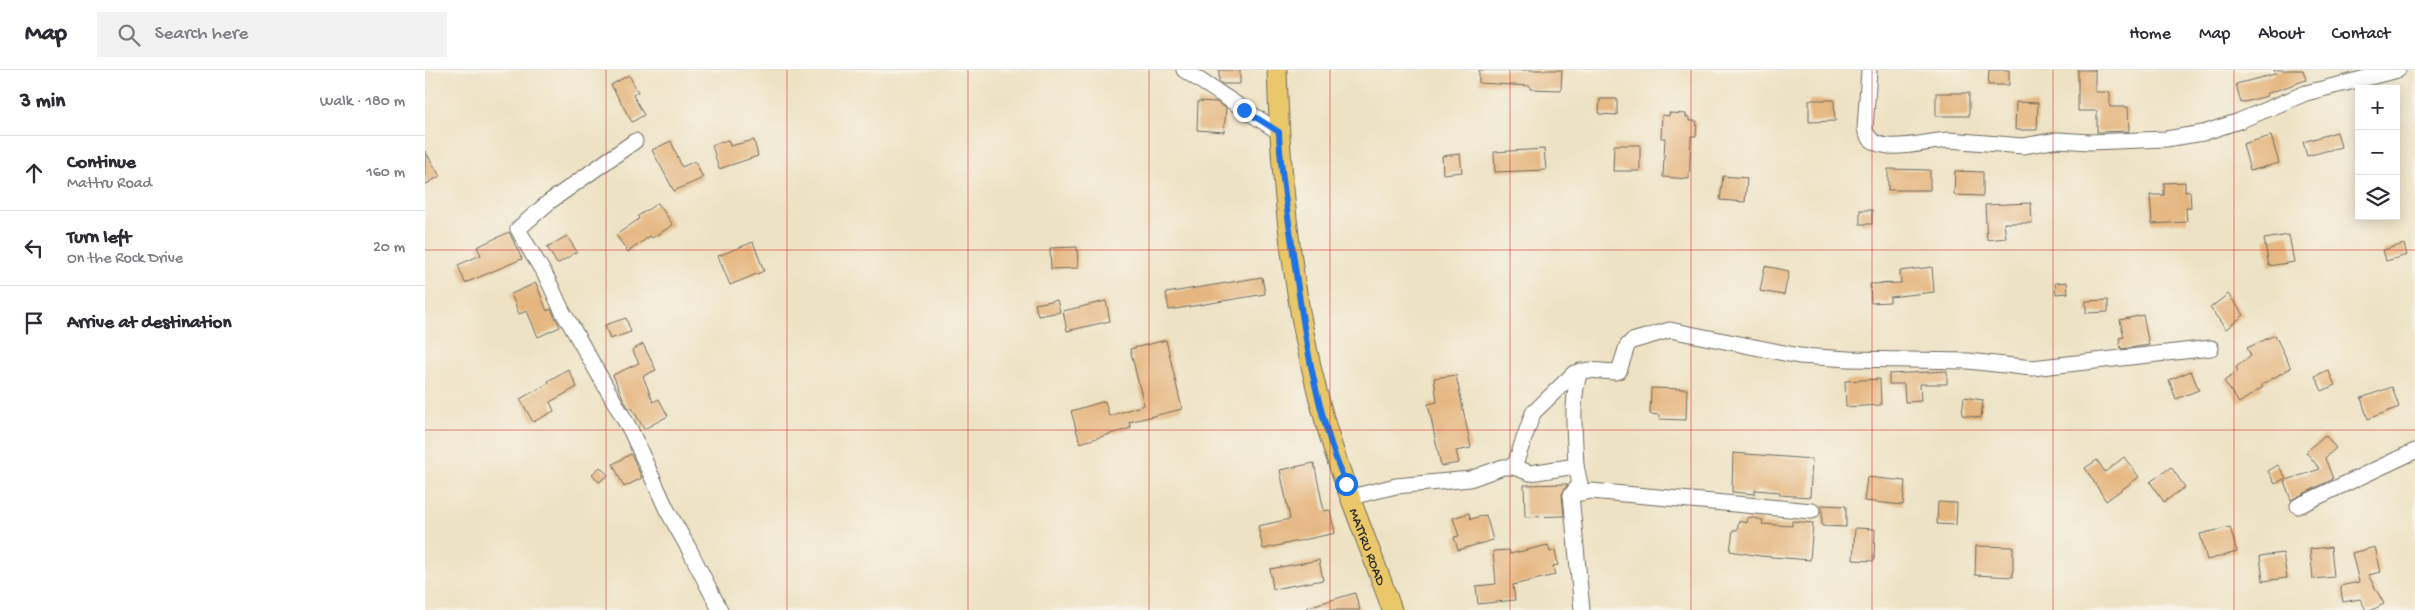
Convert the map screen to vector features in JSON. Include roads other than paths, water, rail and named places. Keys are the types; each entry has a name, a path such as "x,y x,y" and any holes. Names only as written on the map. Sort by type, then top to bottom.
{"main road":[{"name":"MATTRU ROAD","path":"1277,70 1281,169 1297,292 1309,358 1341,472 1392,610"}],"street":[{"path":"1184,70 1279,132"},
{"path":"1869,70 1865,129 1867,138 1875,144 1920,145 1937,140 1949,140 2023,146 2058,140 2090,142 2166,139 2203,133 2239,121 2306,93 2398,70"},
{"path":"635,142 549,202 518,229 533,259 544,273 561,312 569,322 631,432 667,510 720,610"},
{"path":"1514,467 1527,423 1533,413 1574,373 1580,371 1619,371 1627,346 1632,342 1670,330 1799,356 1849,359 1969,361 2032,368 2211,348"},
{"path":"1580,371 1575,388 1574,403 1576,466 1579,484 1571,495 1582,610"},
{"path":"2299,506 2415,451"},
{"path":"1351,497 1397,486 1470,479 1503,467 1514,467 1530,473 1576,466"},
{"path":"1571,495 1591,491 1812,511"}]}
